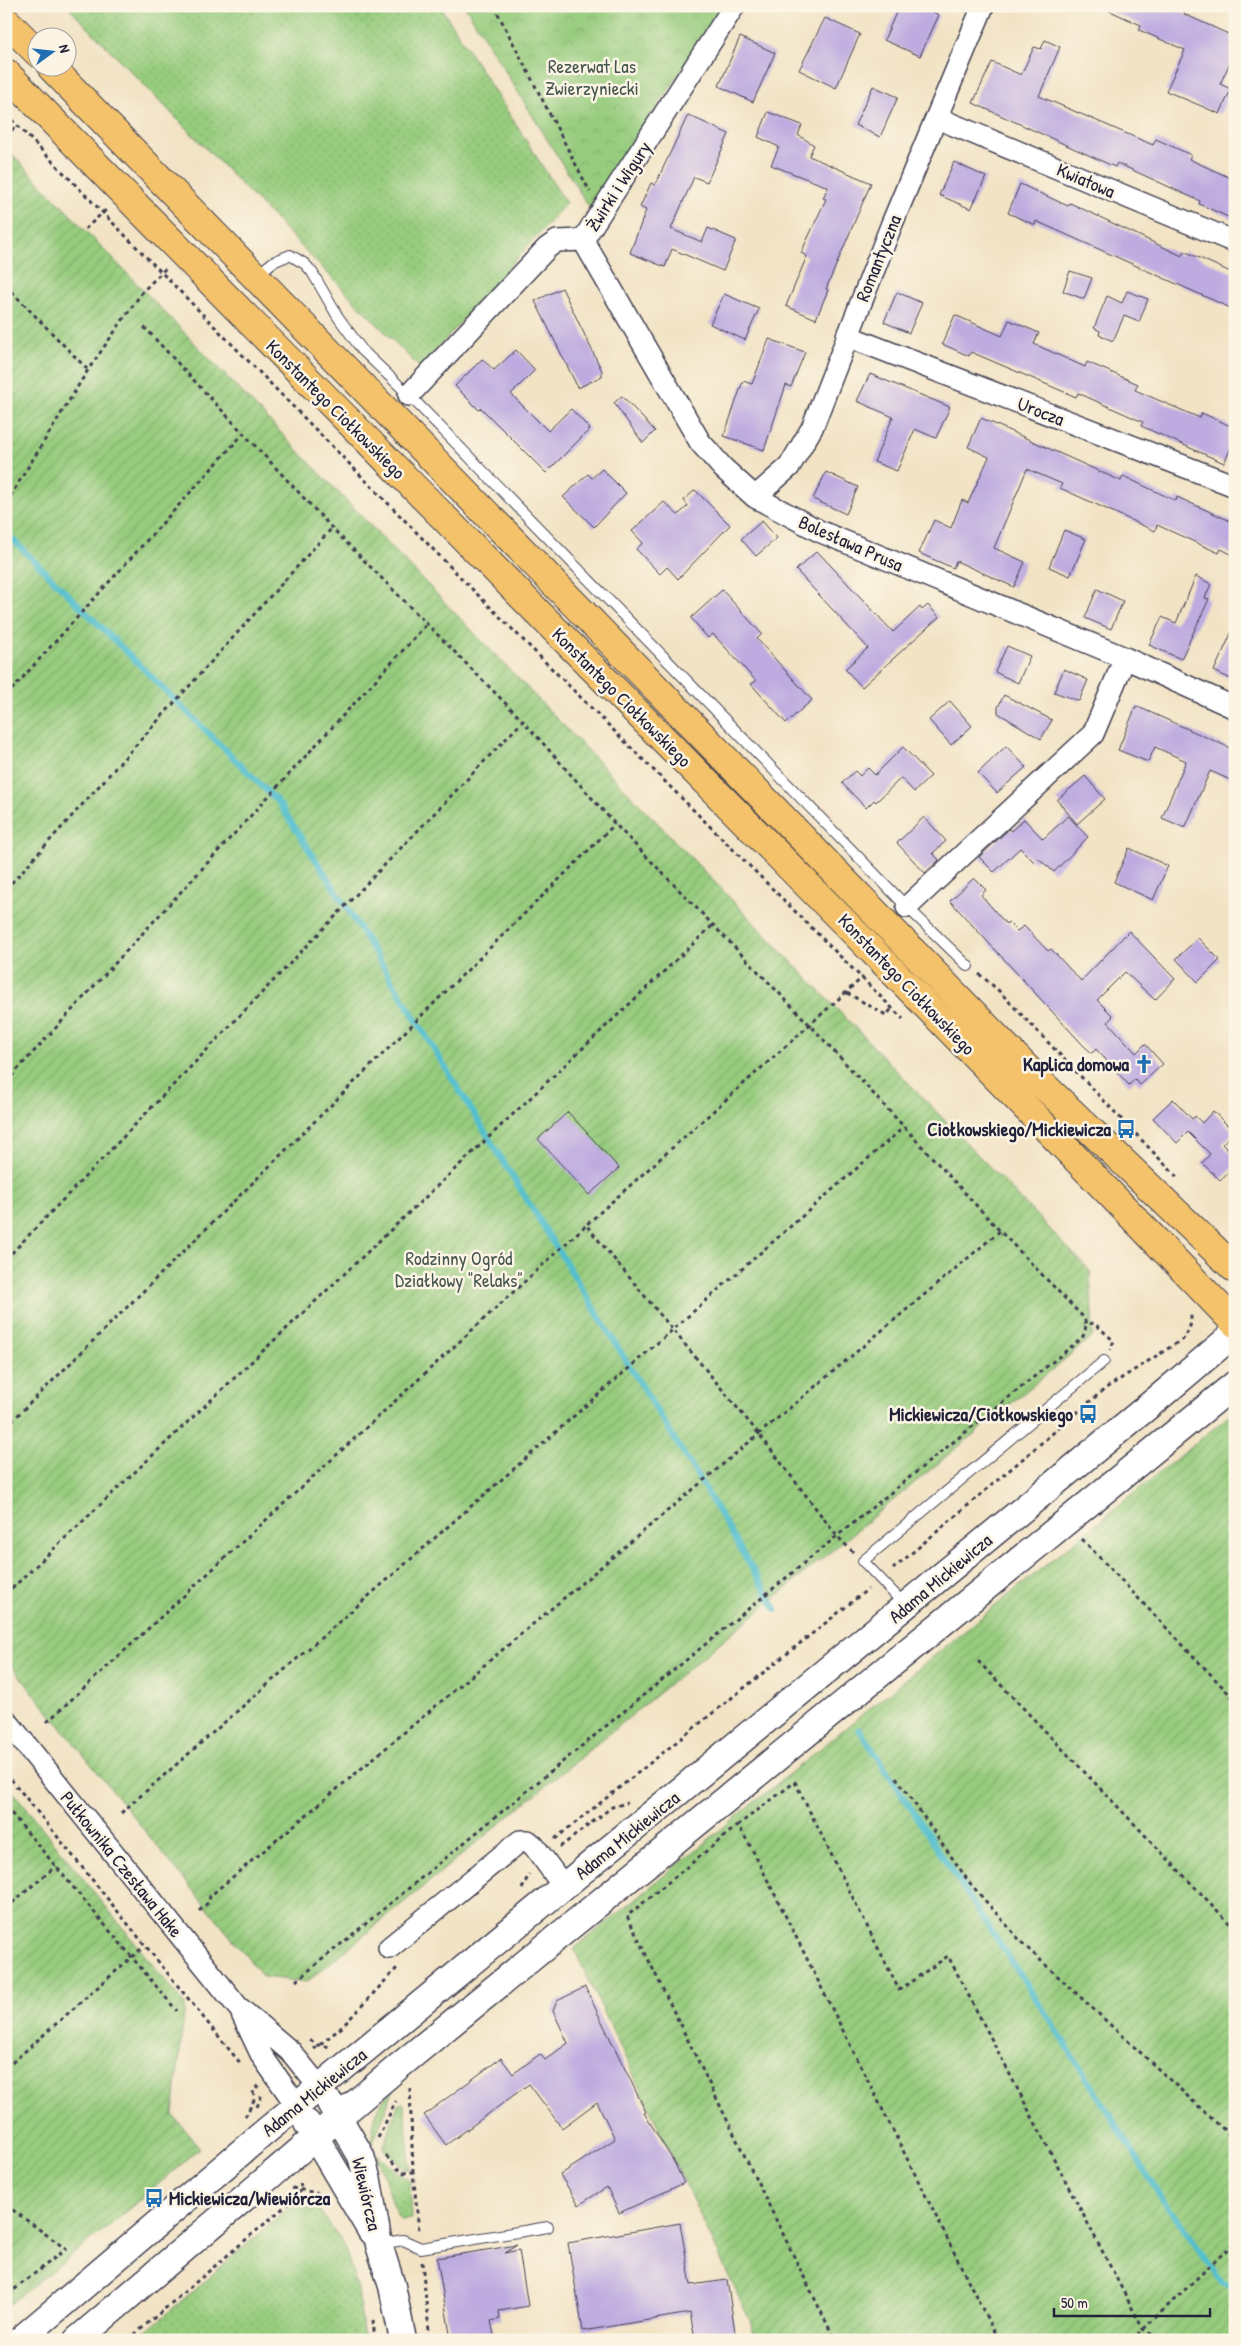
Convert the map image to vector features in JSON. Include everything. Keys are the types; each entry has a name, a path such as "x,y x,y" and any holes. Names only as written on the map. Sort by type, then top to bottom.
{"main road":[{"path":"6,21 28,43"},
{"name":"Konstantego Ciołkowskiego","path":"6,73 226,299 885,961 1235,1323"},
{"name":"Konstantego Ciołkowskiego","path":"62,78 1039,1081 1235,1269"},
{"path":"1171,1257 1182,1261 1194,1258 1200,1247 1199,1234"}],"street":[{"name":"Żwirki i Wigury","path":"409,395 547,248 557,241 583,240 734,6"},
{"name":"Romantyczna","path":"755,497 789,467 812,428 847,336 983,6"},
{"name":"Kwiatowa","path":"937,118 1235,242"},
{"name":"Bolesława Prusa","path":"583,240 700,442 723,468 755,497 819,531 1125,658 1235,708"},
{"name":"Urocza","path":"847,336 1235,486"},
{"path":"907,907 1093,734 1125,658"},
{"name":"Adama Mickiewicza","path":"20,2340 297,2106 1235,1333"},
{"name":"Adama Mickiewicza","path":"77,2340 340,2117 404,2075 1188,1421 1235,1384"},
{"path":"1163,1394 1176,1394 1186,1402 1188,1421"},
{"name":"Pułkownika Czesława Hake","path":"6,1720 238,2007 299,2061 320,2088"},
{"path":"394,1957 520,1841 528,1841 564,1887"},
{"name":"Pułkownika Czesława Hake","path":"238,2007 262,2056 297,2106"},
{"path":"377,2041 404,2075"},
{"name":"Wiewiórcza","path":"320,2088 340,2117 361,2156 368,2181 379,2245 392,2286 403,2340"},
{"name":"Wiewiórcza","path":"297,2106 379,2245"}],"lane":[{"path":"256,276 273,262 290,255 305,264 312,272 338,317 362,350 409,395 907,907 968,966"},
{"path":"906,1606 863,1560 1104,1361"},
{"path":"379,2245 403,2240 421,2248 548,2227"}],"path":[{"path":"494,6 601,212"},
{"path":"6,114 470,587 905,1021"},
{"path":"6,136 23,120"},
{"path":"84,229 108,208"},
{"path":"6,503 88,370 143,291 166,268"},
{"path":"6,286 88,370"},
{"path":"144,327 332,528 523,721 615,824 811,1026 1000,1231 1084,1318 1086,1324 1086,1332 1082,1338 836,1536 296,1981"},
{"path":"6,696 244,433"},
{"path":"6,889 332,528"},
{"path":"6,1082 428,623"},
{"path":"6,1259 523,721"},
{"path":"6,1427 615,824"},
{"path":"6,1594 713,925"},
{"path":"968,966 997,989 1182,1183"},
{"path":"47,1722 586,1225 811,1026 862,978"},
{"path":"847,993 886,1015 892,1009"},
{"path":"121,1813 904,1127"},
{"path":"586,1225 759,1434 836,1536 863,1560"},
{"path":"199,1911 209,1902 210,1896 1000,1231"},
{"path":"1190,1313 1197,1308"},
{"path":"538,1852 880,1579 1106,1388 1183,1339 1189,1332 1191,1324 1190,1313 1186,1310"},
{"path":"1086,1324 1094,1322 1114,1341 1104,1361"},
{"path":"1079,1536 1235,1700"},
{"path":"978,1661 1235,1929"},
{"path":"6,1773 245,2070"},
{"path":"896,1777 969,1882 1024,1945 1235,2140"},
{"path":"836,2340 627,1916 795,1782 899,1990 948,1956 1143,2329 1161,2340"},
{"path":"6,1807 178,2011"},
{"path":"738,1826 752,1849 998,2340"},
{"path":"6,1908 56,1866"},
{"path":"6,2068 141,1949"},
{"path":"299,2061 342,2027 394,1957"},
{"path":"404,2075 413,2172"},
{"path":"258,2086 263,2092 278,2079"},
{"path":"292,2188 317,2193 327,2205"},
{"path":"6,2205 66,2249 6,2296"},
{"path":"1132,2340 1235,2242"},
{"path":"373,2317 375,2340"}],"green space":[{"path":"67,6 440,6 566,203 420,368"},
{"name":"Rezerwat Las Zwierzyniecki","path":"465,6 724,6 590,209"},
{"name":"Rodzinny Ogród Działkowy \"Relaks\"","path":"6,148 1090,1271 1093,1336 307,1982 263,1977 6,1659"},
{"path":"1235,1411 1235,2340 753,2340 751,2323 574,1949"},
{"path":"6,1783 185,2005 173,2115 200,2148 131,2208 6,2307"},
{"path":"393,2091 374,2140 371,2142 376,2113 382,2101"},
{"path":"403,2103 410,2169 405,2169 383,2149 398,2105"},
{"path":"377,2154 410,2182 412,2219 401,2220 396,2214"},
{"path":"294,2204 319,2210 343,2243 358,2290 364,2340 136,2340"}],"building":[{"path":"899,6 921,6 939,15 920,56 884,40"},
{"path":"1099,6 1187,6 1184,14 1235,37 1235,52 1220,84 1231,89 1220,114 1166,91 1185,50 1139,30 1141,25"},
{"path":"825,18 860,34 836,88 799,70"},
{"path":"740,37 775,53 753,102 719,86"},
{"path":"1045,40 1060,47 1039,96 1153,145 1156,139 1191,155 1189,159 1235,180 1235,220 1199,204 1200,201 1117,163 1115,167 973,103 992,62 1021,75 1034,47 1041,49"},
{"path":"873,86 898,97 880,137 855,125"},
{"path":"768,112 802,125 798,135 814,145 809,156 871,183 826,289 828,290 816,319 786,306 807,256 801,253 826,199 823,198 828,187 771,165 779,147 758,137"},
{"path":"688,115 729,134 707,182 694,177 671,229 702,242 708,228 736,240 723,271 672,249 665,267 630,253 646,210 640,207 651,183 655,185"},
{"path":"954,162 986,177 971,209 939,195"},
{"path":"1020,184 1068,206 1070,203 1182,256 1184,251 1235,274 1235,310 1036,221 1035,225 1008,213"},
{"path":"1070,271 1092,278 1084,299 1063,291"},
{"path":"562,288 602,371 602,376 578,388 535,301"},
{"path":"1127,291 1148,299 1139,322 1124,316 1113,341 1099,335 1100,331 1094,328 1107,296 1122,303"},
{"path":"897,292 922,303 909,333 884,322"},
{"path":"724,294 759,309 745,340 710,324"},
{"path":"955,315 1002,336 1009,320 1039,333 1034,344 1085,367 1087,362 1138,384 1135,390 1200,418 1202,413 1235,428 1235,439 1224,463 1141,426 1143,422 1078,393 1076,397 971,352 969,356 942,344"},
{"path":"769,339 805,352 791,387 786,385 764,450 724,436 743,381 752,384"},
{"path":"516,350 535,370 511,394 548,431 571,409 590,429 546,473 481,408 479,410 455,386 482,359 494,370"},
{"path":"870,374 950,407 936,438 915,429 897,471 874,462 893,417 857,401"},
{"path":"622,396 655,431 643,443 614,403"},
{"path":"981,418 1121,481 1123,476 1176,501 1177,497 1235,523 1235,556 1221,549 1219,553 1157,525 1155,531 1060,488 1062,484 1027,469 994,548 1025,562 1014,587 956,561 953,568 919,553 934,520 951,528 962,500 968,503 989,457 968,447"},
{"path":"602,469 626,493 594,527 563,497 588,474 592,478"},
{"path":"826,472 858,487 846,514 813,499"},
{"path":"695,490 730,525 678,579 667,567 660,574 636,549 643,543 632,531 664,502 678,515 688,506 684,500"},
{"path":"762,521 777,538 756,556 741,539"},
{"path":"1064,530 1086,539 1070,576 1049,567"},
{"path":"817,551 893,632 920,607 922,610 928,605 939,617 862,687 845,669 868,648 796,570"},
{"path":"1196,576 1211,584 1205,598 1209,599 1181,659 1149,645 1162,617 1176,623"},
{"path":"1097,589 1123,601 1111,629 1085,618"},
{"path":"722,590 762,634 757,639 812,700 786,723 751,684 756,681 713,634 708,638 691,618"},
{"path":"1235,625 1235,681 1214,671"},
{"path":"1007,646 1030,656 1018,683 995,672"},
{"path":"1064,669 1088,680 1079,701 1054,692"},
{"path":"1004,695 1052,720 1041,739 998,713 998,707"},
{"path":"950,701 972,726 951,745 929,720"},
{"path":"1136,706 1235,750 1235,782 1210,771 1185,828 1162,818 1186,761 1155,747 1148,762 1118,750"},
{"path":"1006,746 1026,767 997,793 978,773"},
{"path":"903,747 931,776 914,792 901,778 876,802 874,800 866,808 842,783 855,771 860,776 868,768 875,775"},
{"path":"1085,776 1105,799 1077,824 1057,800"},
{"path":"1068,816 1088,837 1054,872 1038,858 1034,862 1020,848 994,872 979,857 1009,829 1011,831 1024,819 1043,839"},
{"path":"924,817 946,841 933,853 939,860 925,873 897,843"},
{"path":"1129,848 1168,866 1153,900 1114,882"},
{"path":"974,878 986,890 981,895 1006,924 1008,922 1017,931 1024,926 1048,951 1051,949 1081,981 1129,931 1175,979 1155,1000 1125,972 1097,1000 1113,1016 1108,1022 1136,1053 1145,1044 1163,1064 1140,1085 1135,1079 1129,1085 1096,1049 1092,1053 1084,1046 950,901"},
{"path":"1198,938 1220,960 1198,982 1176,959"},
{"path":"1173,1099 1192,1119 1195,1116 1202,1123 1213,1111 1234,1132 1222,1144 1235,1157 1235,1166 1220,1180 1202,1163 1210,1154 1188,1132 1177,1143 1153,1118"},
{"path":"568,1112 619,1168 589,1195 538,1139"},
{"path":"585,1987 646,2112 644,2113 674,2162 684,2183 619,2213 607,2187 579,2205 560,2175 615,2139 597,2102 562,2128 529,2084 446,2145 424,2115 501,2058 513,2074 540,2054 545,2060 568,2043 553,2011 557,2001"},
{"path":"680,2223 691,2285 727,2280 736,2338 695,2340 690,2313 583,2331 568,2243"},
{"path":"517,2245 505,2253 519,2250 528,2306 499,2311 500,2319 491,2321 495,2340 451,2340 437,2258"}],"waterway":[{"path":"6,533 278,802 342,900 698,1477 776,1609"},
{"path":"859,1729 1063,2040 1161,2197 1222,2282 1235,2290"}],"place":[{"name":"Kaplica domowa","path":"1144,1064"},
{"name":"Ciołkowskiego/Mickiewicza","path":"1126,1129"},
{"name":"Mickiewicza/Ciołkowskiego","path":"1088,1414"},
{"name":"Mickiewicza/Wiewiórcza","path":"154,2198"}]}
